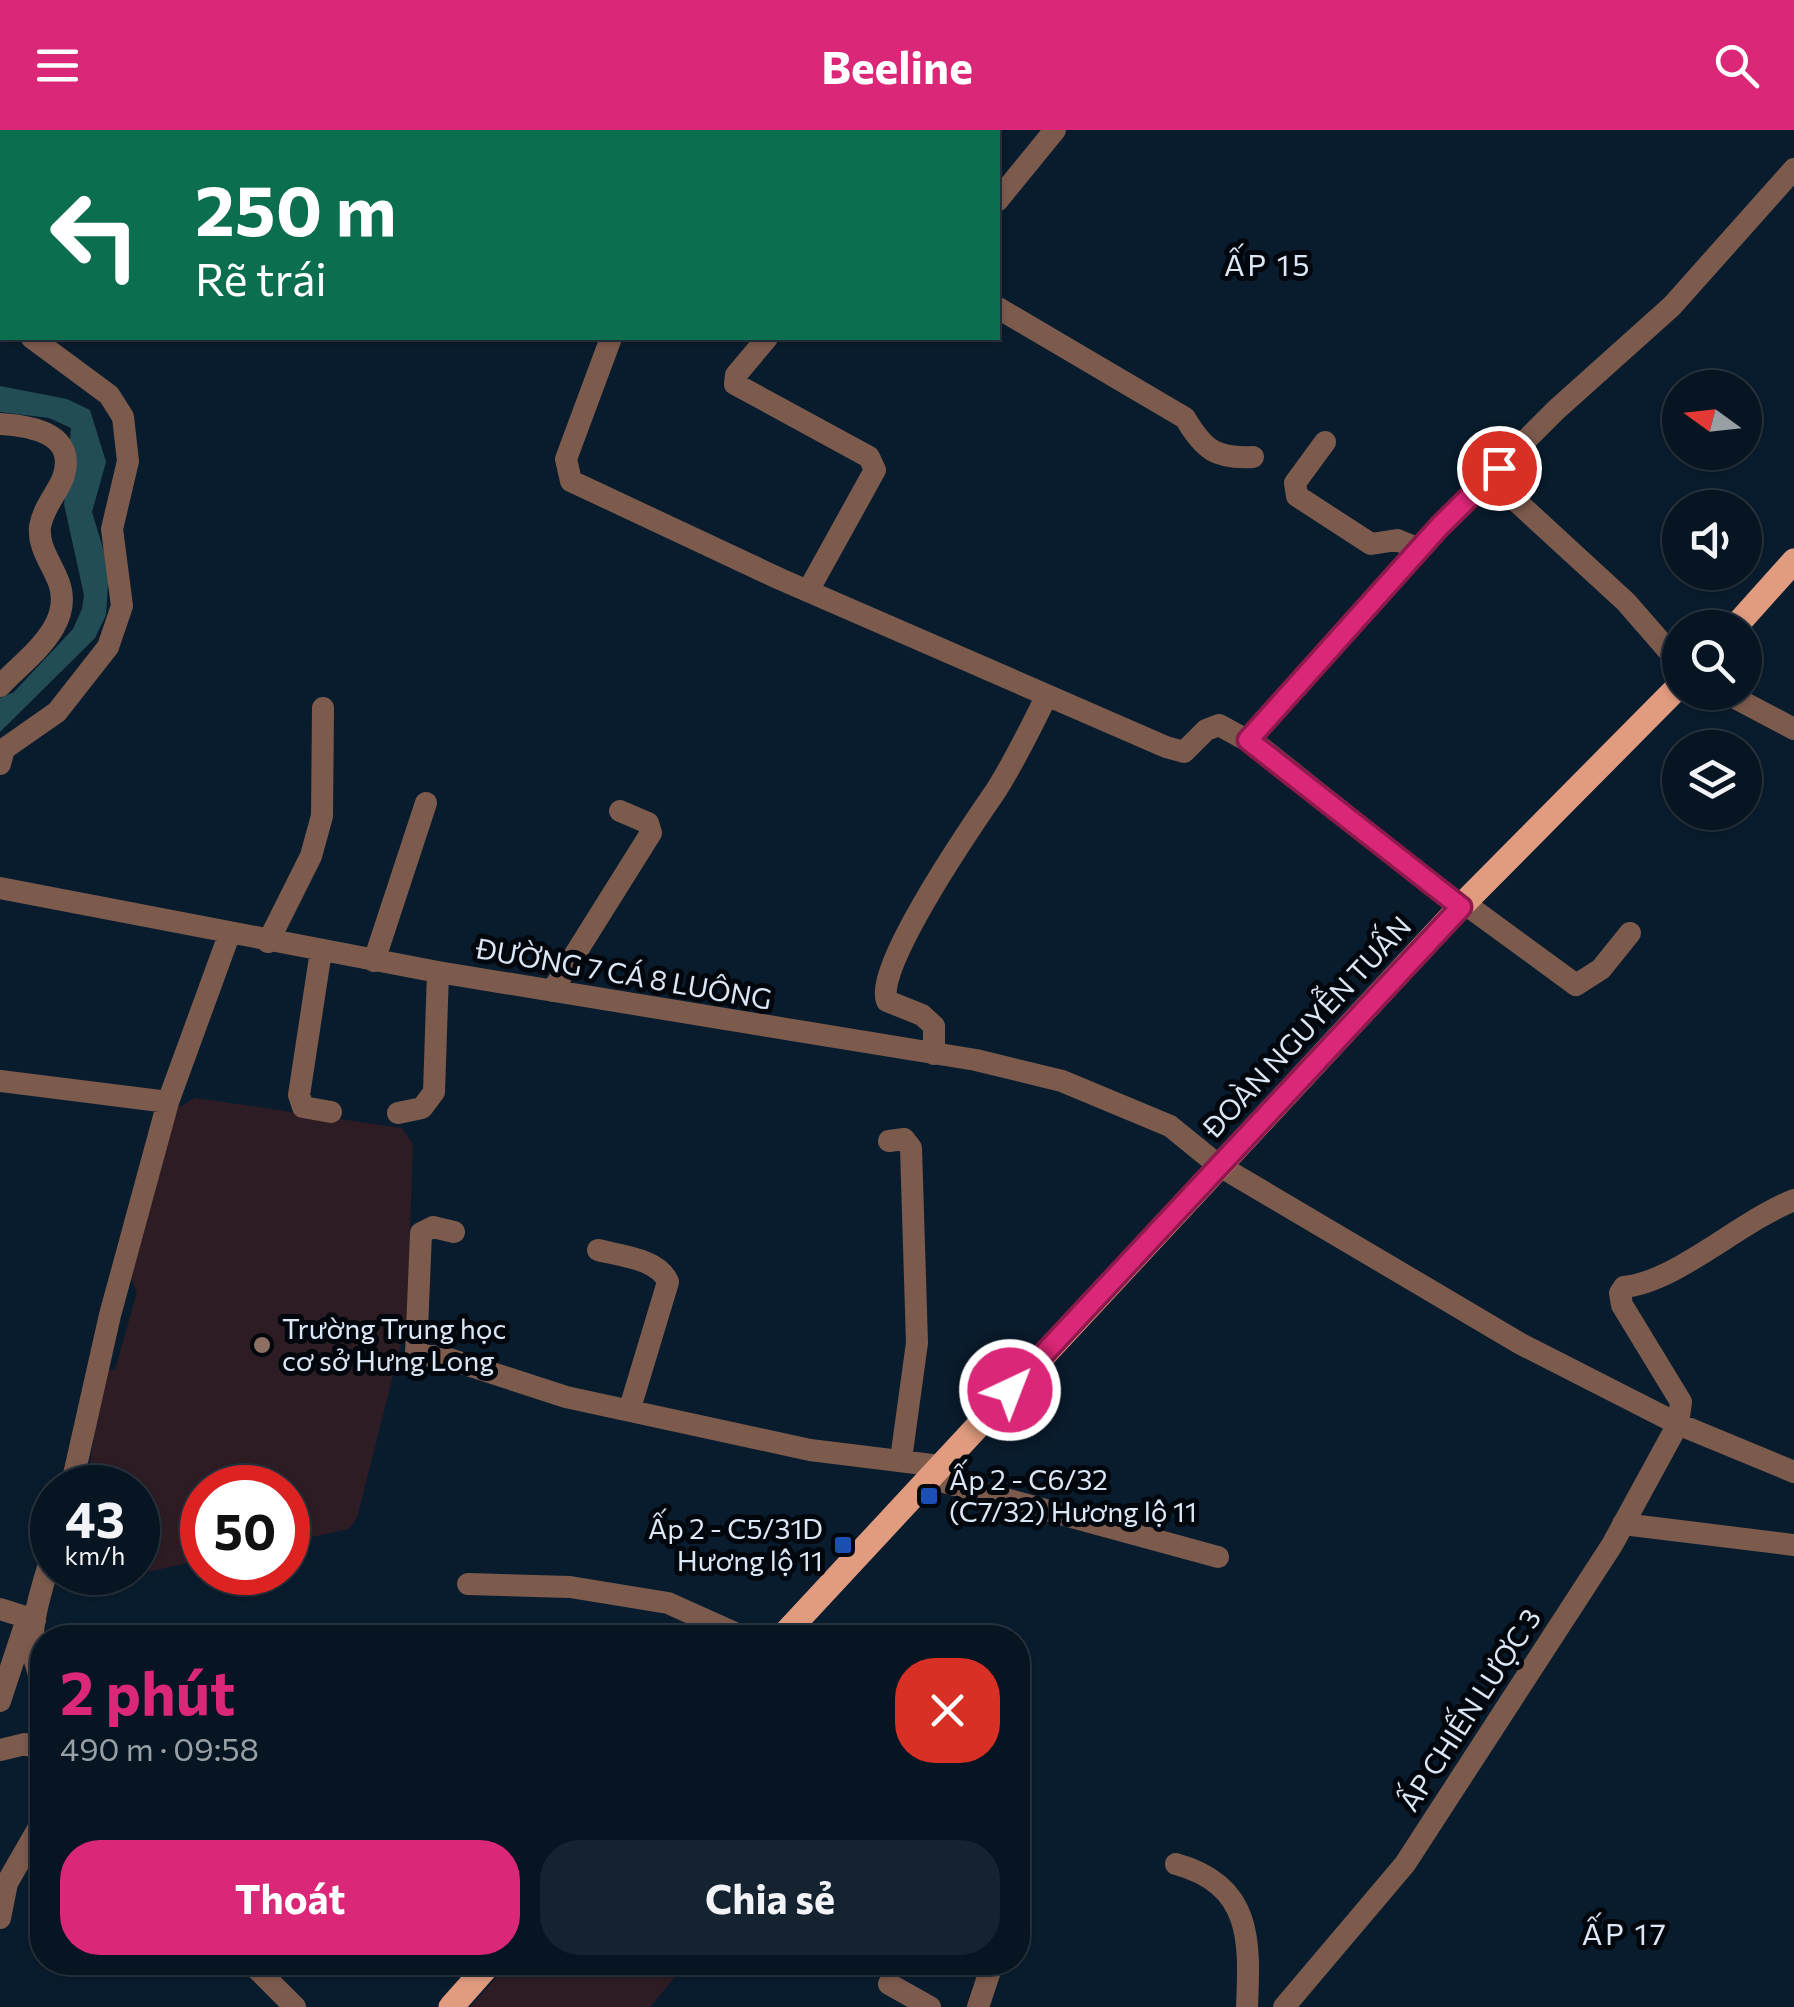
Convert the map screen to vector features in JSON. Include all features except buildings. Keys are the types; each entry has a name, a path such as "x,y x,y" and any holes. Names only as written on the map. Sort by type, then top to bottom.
{"main road":[{"path":"1750,610 1794,561"},
{"name":"ĐOÀN NGUYỄN TUẤN","path":"793,1625 1463,905 1662,703"},
{"path":"451,2007 479,1975"}],"street":[{"path":"1000,198 1055,130"},
{"path":"1248,740 1419,549 1556,410 1672,306 1794,169"},
{"path":"1000,309 1186,418 1202,446 1212,454 1254,457"},
{"path":"0,764 4,749 56,712 88,673 108,646 122,606 112,528 128,461 124,417 109,395 35,340"},
{"path":"610,340 566,459 571,481 1046,697 1184,752 1206,730 1219,725 1248,740 1463,905 1576,985 1601,970 1630,932"},
{"path":"765,340 736,375 735,384 869,457 876,470 808,591"},
{"path":"0,424 32,426 52,434 62,446 65,465 40,530 44,552 60,582 59,619 42,646 0,686"},
{"path":"1326,442 1295,483 1297,496 1371,544 1393,540 1419,549"},
{"path":"1490,477 1626,602 1662,643"},
{"path":"934,1054 934,1026 922,1014 887,1001 886,983 928,891 1003,778 1046,697"},
{"path":"268,942 311,856 322,816 322,708"},
{"path":"1758,710 1794,729"},
{"path":"374,961 426,803"},
{"path":"552,991 651,833 648,823 620,810"},
{"name":"ĐƯỜNG 7 CÁ 8 LUÔNG","path":"0,888 320,952 934,1054 1062,1081 1170,1126 1218,1165 1520,1344 1678,1424 1794,1472"},
{"path":"76,1465 110,1315 168,1102 230,935"},
{"path":"320,952 299,1095 303,1107 330,1112"},
{"path":"398,1113 422,1108 434,1092 438,972"},
{"path":"0,1081 168,1102"},
{"path":"889,1141 904,1139 912,1148 917,1343 902,1459"},
{"path":"1678,1424 1680,1402 1622,1306 1620,1293 1624,1287 1660,1280 1705,1248 1794,1200"},
{"path":"454,1232 433,1227 421,1233 416,1354 446,1358 566,1396 810,1450 902,1459 1218,1557"},
{"path":"598,1250 655,1266 664,1271 668,1282 630,1408"},
{"name":"ẤP CHIẾN LƯỢC 3","path":"1284,2007 1405,1864 1624,1524 1678,1424"},
{"path":"1624,1524 1794,1545"},
{"path":"468,1584 570,1587 668,1603 717,1625"},
{"path":"0,1701 39,1595"},
{"path":"0,1610 32,1619"},
{"path":"32,1619 32,1625"},
{"path":"0,1750 30,1746"},
{"path":"0,1918 7,1883 30,1843"},
{"path":"1176,1864 1200,1870 1235,1900 1244,1924 1249,1959 1247,2007"},
{"path":"263,1975 295,2007"},
{"path":"978,2007 989,1975"},
{"path":"889,1984 930,2007"}],"shaded area":[{"path":"0,386 67,399 90,410 106,462 92,512 109,568 106,615 95,638 0,732 0,698 14,692 73,629 84,595 64,504 71,428 49,418 0,412"},
{"name":"Trường Trung học cơ sở Hưng Long","path":"195,1098 402,1128 413,1144 407,1320 357,1518 349,1529 310,1537 310,1465 180,1465 180,1565 160,1569 160,1465 90,1465 105,1369 115,1370 137,1292 128,1272 170,1112"},
{"path":"498,1975 677,1975 650,2007 470,2007"}],"place":[{"name":"Trường Trung học cơ sở Hưng Long","path":"262,1345"},
{"name":"Ấp 2 - C6/32 (C7/32) Hương lộ 11","path":"929,1496"},
{"name":"Ấp 2 - C5/31D Hương lộ 11","path":"843,1545"}],"district":[{"name":"ẤP 15","path":"1268,266"},
{"name":"ẤP 17","path":"1625,1935"}],"route":[{"path":"1010,1390 1461,907 1248,740 1440,526 1499,468"}]}
